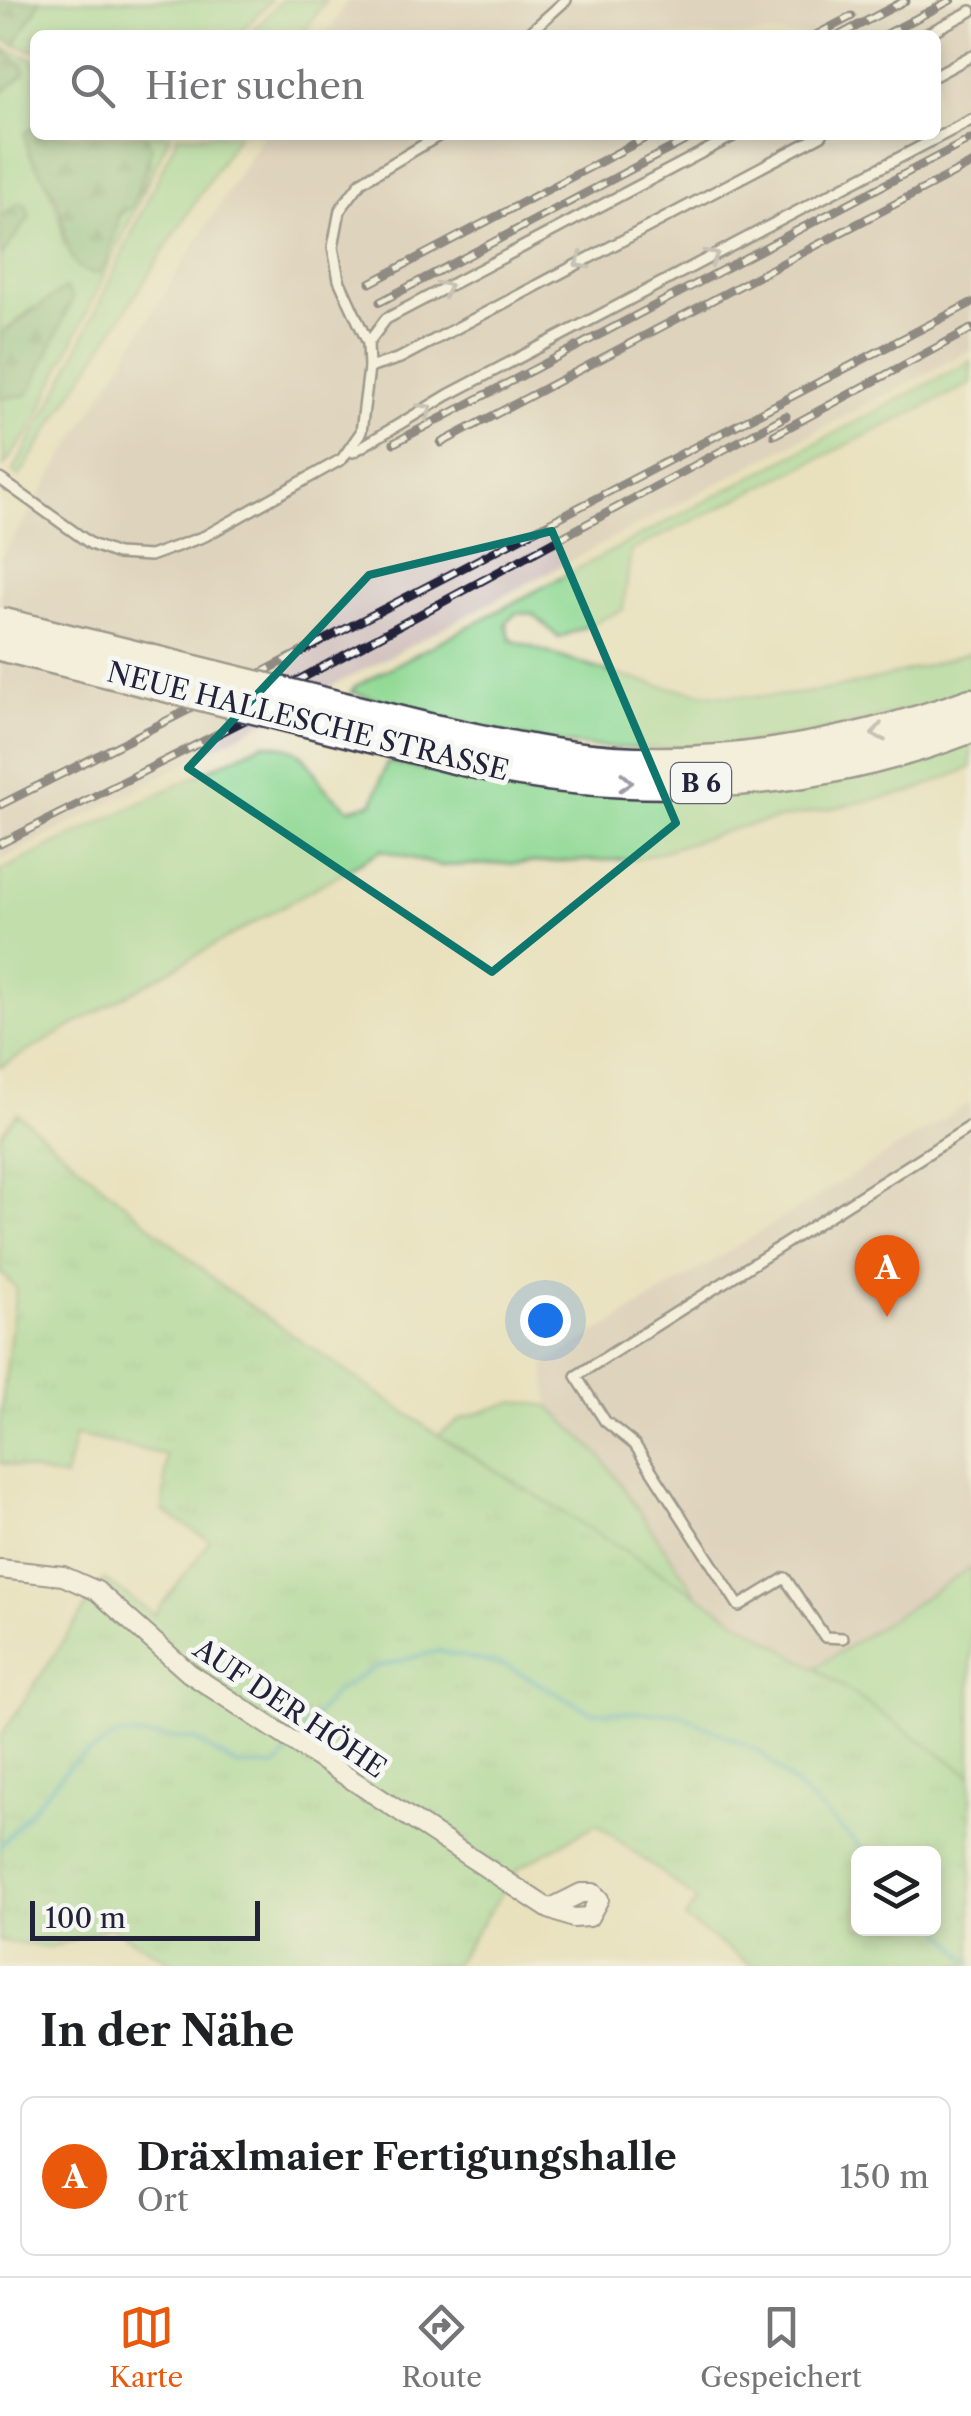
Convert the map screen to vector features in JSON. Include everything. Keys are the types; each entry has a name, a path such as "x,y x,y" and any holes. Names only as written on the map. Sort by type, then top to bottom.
{"main road":[{"name":"NEUE HALLESCHE STRASSE","path":"0,623 430,741 505,772 678,785 797,772 906,752 971,727"},
{"name":"NEUE HALLESCHE STRASSE","path":"0,645 430,741 570,756 689,761 813,749 911,726 971,704"}],"street":[{"name":"AUF DER HÖHE","path":"0,1568 63,1576 97,1592 189,1674 549,1909"}],"lane":[{"path":"533,30 566,0"},
{"path":"935,30 971,11"},
{"path":"941,72 971,56"},
{"path":"941,136 971,120"},
{"path":"342,459 361,432 369,368 368,343 339,280 333,247 340,210 361,182 432,140"},
{"path":"368,343 386,319 726,140"},
{"path":"369,368 400,358 813,140"},
{"path":"0,479 77,534 117,554 150,556 204,536 448,395 933,140"},
{"path":"843,1638 825,1636 785,1578 739,1606 635,1445 605,1421 576,1376 971,1126"}],"highlighted area":[{"path":"552,531 676,823 492,972 188,768 369,575"}],"shaded area":[{"path":"348,0 971,0 971,350 0,861 0,559 260,140 941,140 941,30 329,30"},
{"path":"971,1102 971,1570 815,1668 698,1596 600,1455 549,1406 544,1365"}],"green space":[{"path":"0,0 41,0 15,45 0,38"},
{"path":"41,0 271,0 243,30 30,30 30,50 15,45"},
{"path":"282,0 326,0 305,30 255,30"},
{"path":"0,47 30,58 30,129 25,134 54,201 64,245 106,264 120,214 135,199 145,178 150,155 148,140 168,140 33,426 4,466 0,398 4,399 33,308 0,335 0,258 30,216 5,213 0,217 0,95 24,74 23,65"},
{"path":"0,50 23,65 24,74 0,95"},
{"path":"30,129 30,140 148,140 152,148 132,207 120,214 106,264 99,273 86,272 71,256 60,206 32,159 25,134"},
{"path":"176,140 235,140 19,477 13,472 60,387"},
{"path":"19,203 25,204 30,216 0,258 0,217"},
{"path":"65,288 73,299 31,390 27,395 0,398 0,335"},
{"path":"971,361 971,384 631,551 623,610 559,638 533,614 516,613 506,623 511,640 611,673 681,689 751,696 810,692 880,678 971,652 971,690 817,732 711,746 657,748 604,747 526,738 351,692 356,686"},
{"path":"971,739 971,768 911,792 740,827 638,859 440,866 382,850 0,1067 0,871 264,743 298,753 326,789 349,809 373,803 387,762 570,790 693,793 816,782 877,771"},
{"path":"17,1113 222,1286 438,1435 815,1668 971,1775 971,1966 752,1966 685,1919 697,1900 597,1824 519,1868 453,1966 178,1966 110,1927 50,1948 0,1941 0,1737 104,1579 154,1615 210,1541 163,1511 166,1455 75,1435 65,1478 0,1463 0,1423 16,1288 0,1272 0,1135"},
{"path":"515,1401 549,1406 600,1455 698,1596 438,1435 461,1419"},
{"path":"971,1567 971,1775 815,1668"}],"waterway":[{"path":"303,1732 335,1692 373,1668 438,1651 507,1666 591,1712 677,1713 759,1751 860,1846"},
{"path":"0,1846 71,1764 118,1735 193,1739 236,1765 275,1767 289,1753"},
{"path":"941,1928 971,1965"}],"railway":[{"path":"849,30 906,0"},
{"path":"894,30 951,0"},
{"path":"825,30 852,16"},
{"path":"394,443 971,139"},
{"path":"370,283 642,140"},
{"path":"380,302 687,140"},
{"path":"441,443 971,164"},
{"path":"257,675 971,303"},
{"path":"774,435 971,329"},
{"path":"293,683 786,416"},
{"path":"0,805 198,705"},
{"path":"0,844 249,718"}],"place":[{"name":"Dräxlmaier Fertigungshalle","path":"887,1317"}]}
